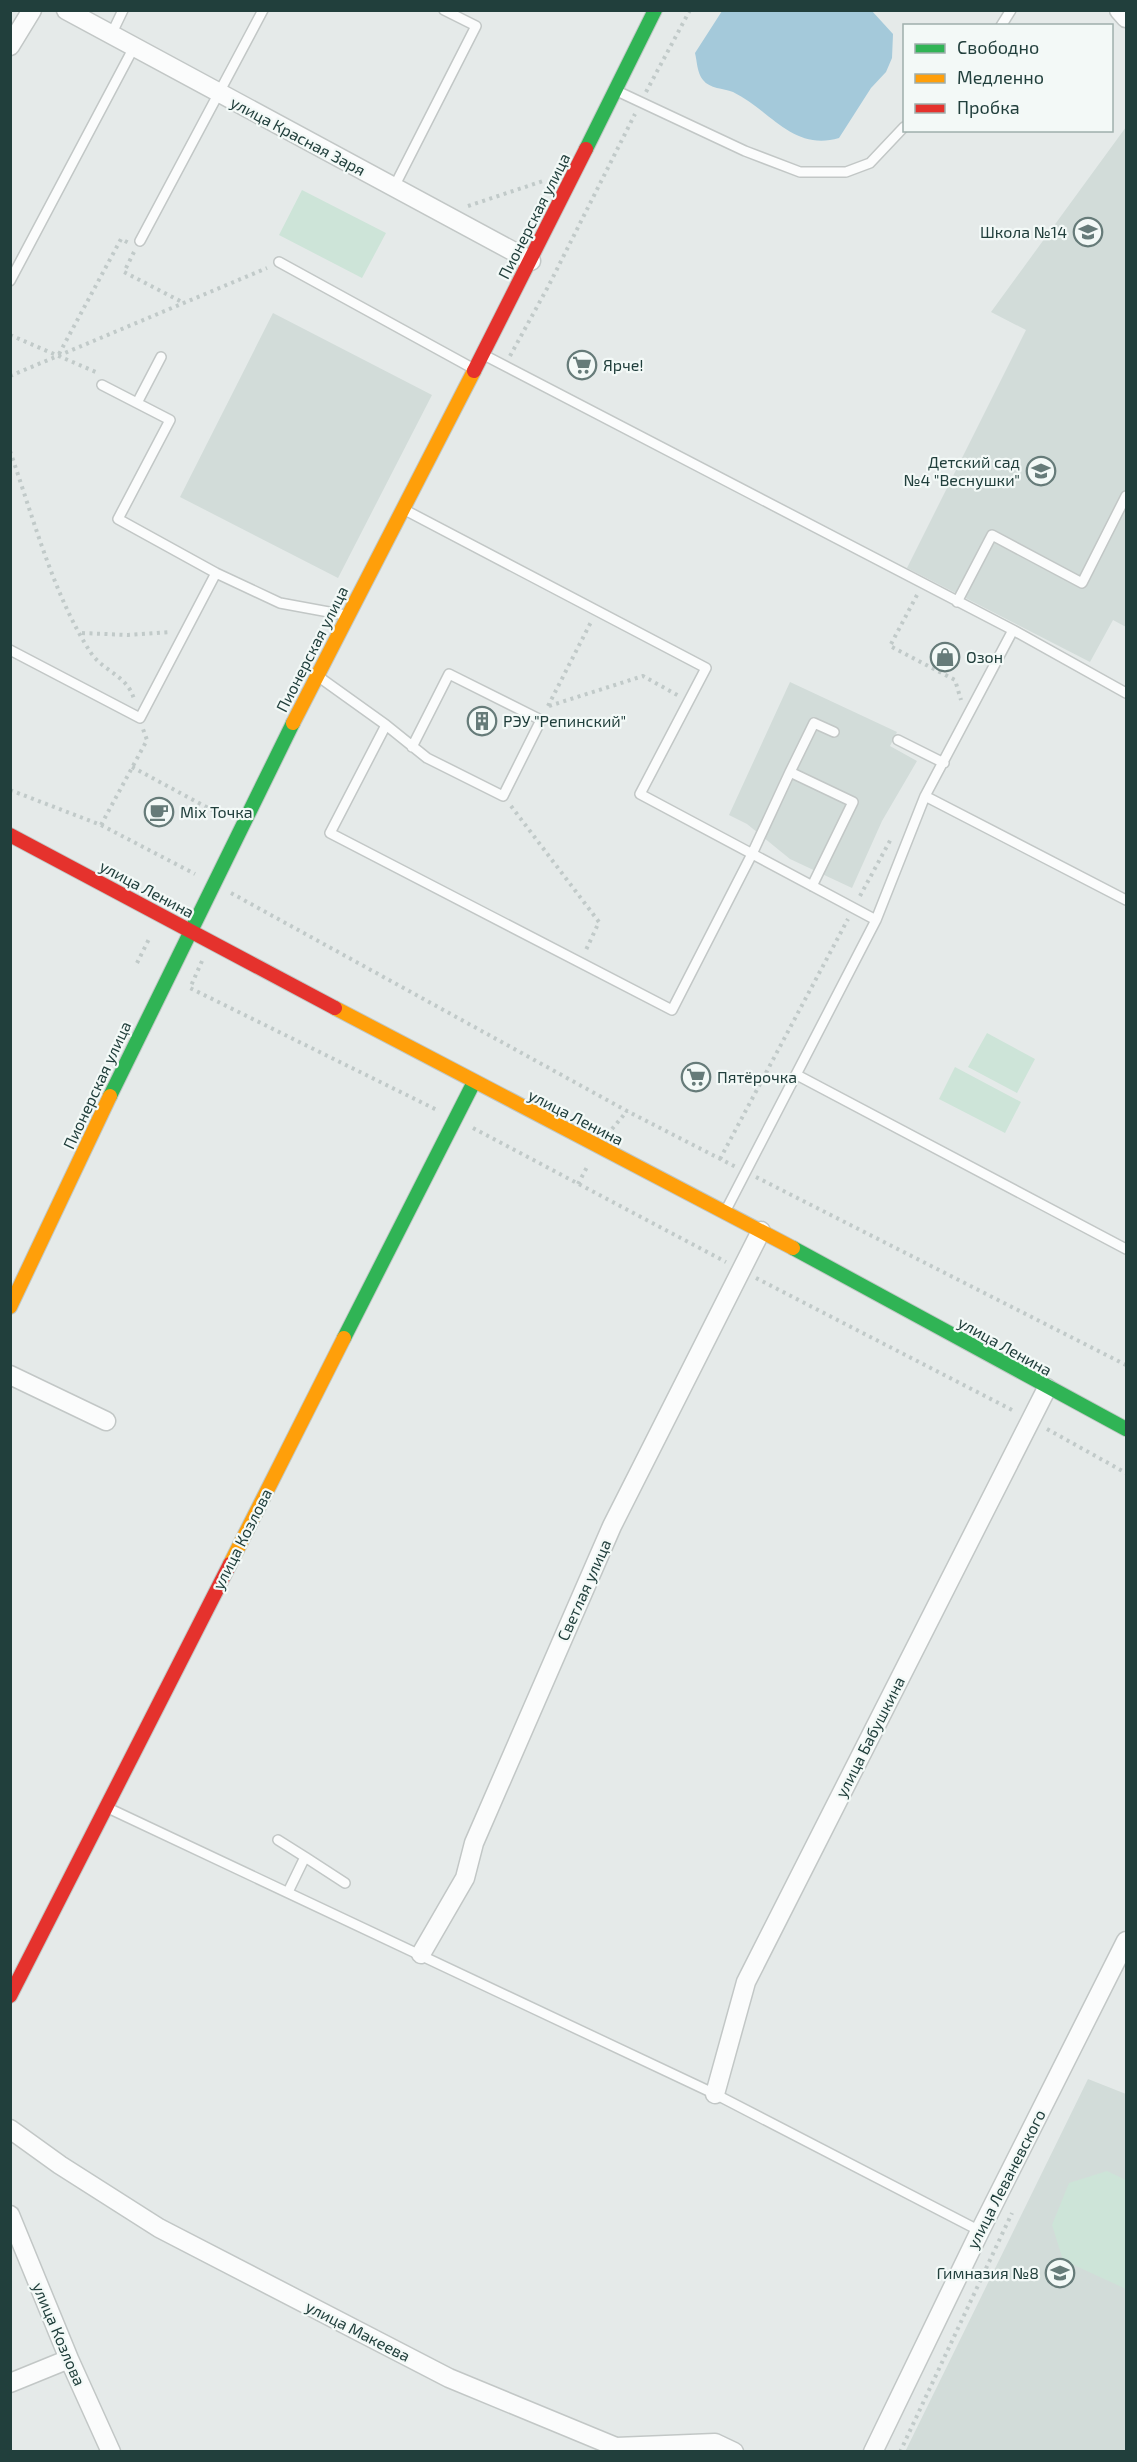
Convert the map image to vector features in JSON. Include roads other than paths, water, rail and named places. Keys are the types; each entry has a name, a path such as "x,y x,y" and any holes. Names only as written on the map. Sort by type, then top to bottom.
{"street":[{"path":"10,46 32,10"},
{"name":"улица Красная Заря","path":"66,10 531,261"},
{"name":"Пионерская улица","path":"10,1307 213,883 402,509 531,261 655,10"},
{"path":"1119,10 1126,18"},
{"name":"улица Ленина","path":"10,835 724,1212 1126,1429"},
{"name":"улица Козлова","path":"10,1996 474,1082"},
{"name":"Светлая улица","path":"421,1954 465,1878 474,1843 612,1526 761,1232"},
{"path":"10,1375 106,1421"},
{"name":"улица Бабушкина","path":"715,2094 746,1982 1047,1388"},
{"name":"улица Леваневского","path":"873,2451 980,2231 1122,1963 1126,1941"},
{"name":"улица Макеева","path":"10,2129 60,2165 159,2228 448,2378 616,2447 684,2448 715,2443 734,2451"},
{"name":"улица Козлова","path":"10,2215 69,2359 111,2451"},
{"path":"10,2383 69,2359"}],"lane":[{"path":"111,35 123,10"},
{"path":"140,241 263,10"},
{"path":"394,188 476,26 444,10"},
{"path":"1002,24 1011,10"},
{"path":"10,281 134,47"},
{"path":"614,90 745,151 800,172 846,172 870,163 903,128"},
{"path":"279,262 474,369"},
{"path":"482,354 922,585 1013,630 1126,693"},
{"path":"137,403 161,357"},
{"path":"102,385 170,420 118,519 216,573 280,603 348,616"},
{"path":"957,602 992,535 1083,583 1126,496"},
{"path":"402,509 706,668 640,794 876,920"},
{"path":"10,650 140,718 216,573"},
{"path":"724,1212 747,1173 876,920 925,796 1013,630"},
{"path":"317,676 386,725 412,747 427,758 503,796 541,720 449,674 412,747"},
{"path":"386,725 330,833 672,1010 752,854 814,723 834,732"},
{"path":"898,740 944,763"},
{"path":"790,772 853,802 812,886"},
{"path":"925,796 1126,900"},
{"path":"797,1075 1126,1249"},
{"path":"106,1807 715,2094 980,2231"},
{"path":"278,1840 345,1883"},
{"path":"288,1892 305,1857"}],"water":[{"path":"722,11 872,11 893,34 892,58 886,72 871,88 839,138 823,141 808,139 782,127 746,99 733,92 709,85 701,77 695,53"}],"place":[{"name":"Школа №14","path":"1088,232"},
{"name":"Ярче!","path":"582,365"},
{"name":"Детский сад №4 \"Веснушки\"","path":"1041,471"},
{"name":"Озон","path":"945,657"},
{"name":"РЭУ \"Репинский\"","path":"482,721"},
{"name":"Mix Точка","path":"159,812"},
{"name":"Пятёрочка","path":"696,1077"},
{"name":"Гимназия №8","path":"1060,2273"}]}
